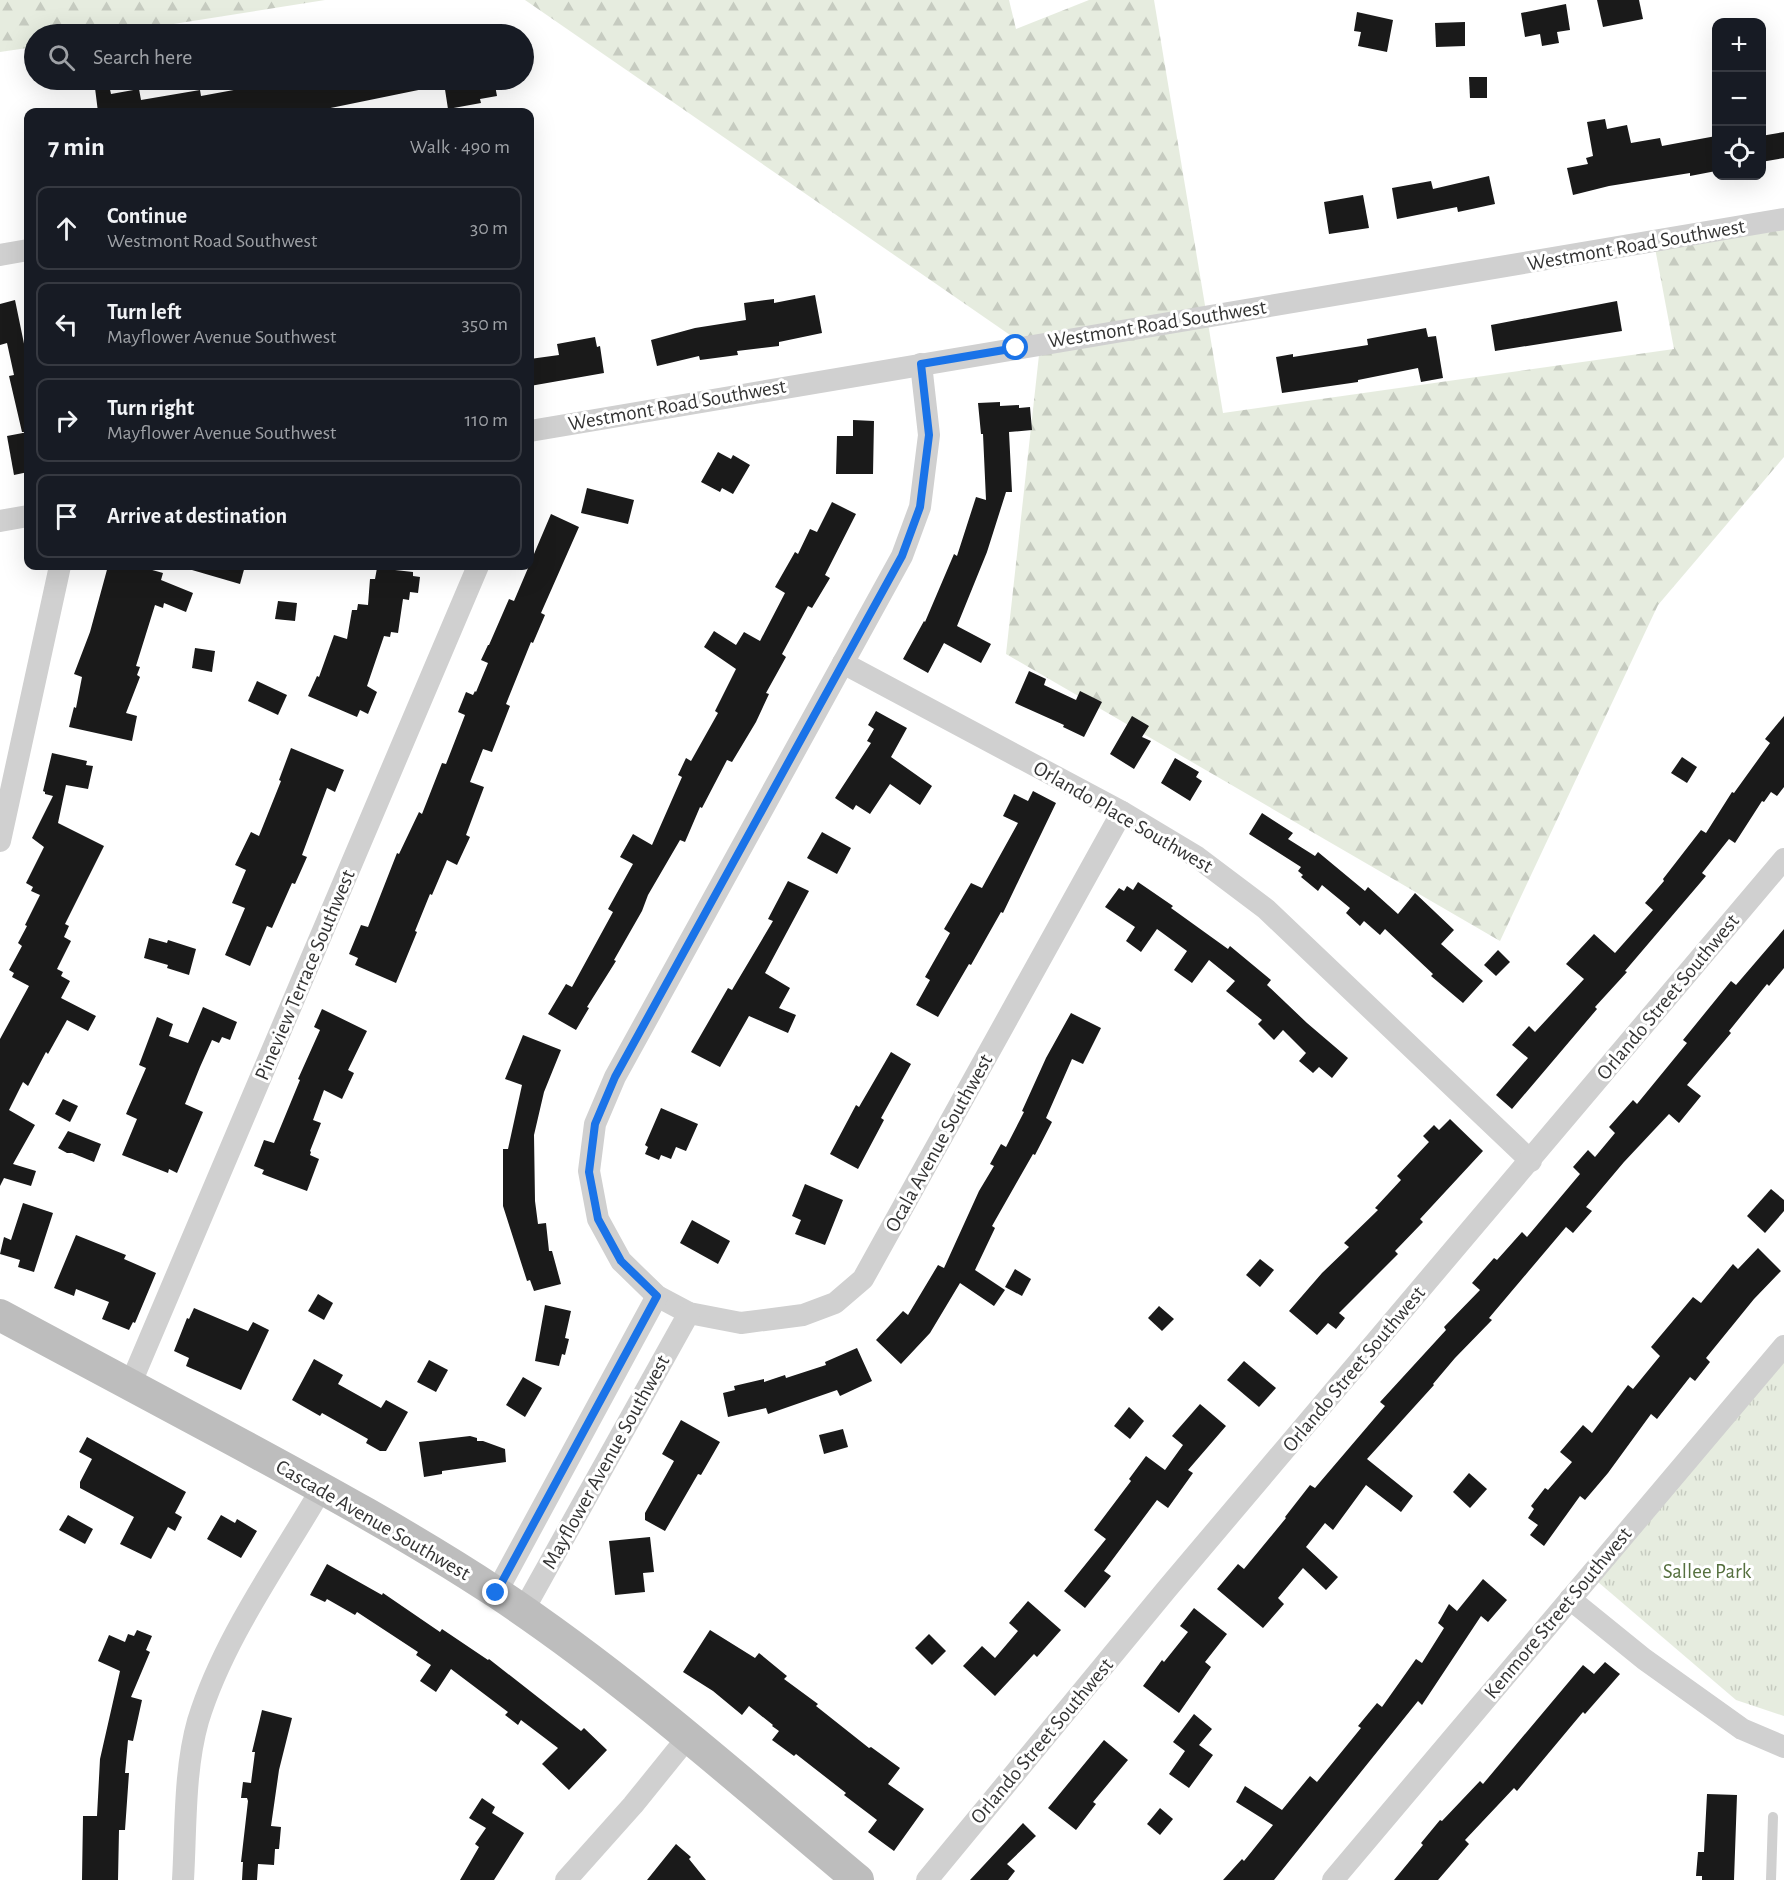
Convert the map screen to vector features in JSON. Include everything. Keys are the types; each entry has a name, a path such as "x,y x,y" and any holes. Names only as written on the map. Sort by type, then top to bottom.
{"main road":[{"name":"Cascade Avenue Southwest","path":"0,1315 322,1488 411,1538 496,1593 606,1671 858,1880"}],"street":[{"name":"Westmont Road Southwest","path":"534,430 1784,219"},
{"path":"0,255 24,251"},
{"path":"657,1296 621,1261 598,1219 589,1172 595,1124 615,1077 902,556 920,507 929,435 921,364"},
{"path":"0,521 24,517"},
{"path":"0,841 59,570"},
{"name":"Pineview Terrace Southwest","path":"130,1385 476,570"},
{"name":"Orlando Place Southwest","path":"843,663 1122,813 1197,857 1266,909 1531,1161"},
{"name":"Ocala Avenue Southwest","path":"657,1296 689,1313 741,1323 803,1315 835,1303 863,1279 1122,813"},
{"name":"Orlando Street Southwest","path":"927,1880 1166,1590 1784,859"},
{"name":"Mayflower Avenue Southwest","path":"496,1593 657,1296"},
{"name":"Mayflower Avenue Southwest","path":"523,1611 689,1313"},
{"name":"Kenmore Street Southwest","path":"1333,1880 1784,1346"},
{"path":"183,1880 189,1772 198,1723 212,1683 245,1618 322,1488"},
{"path":"1570,1599 1644,1659 1742,1729 1784,1747"},
{"path":"566,1880 633,1805 688,1737"}],"lane":[{"path":"1771,1880 1773,1817"}],"green space":[{"path":"0,0 325,0 173,24 24,24 24,48 0,52"},
{"path":"525,0 1009,0 1016,29 1089,0 1154,0 1223,413 1674,349 1655,248 1784,226 1784,457 1658,605 1500,941 1006,654 1039,355"},
{"name":"Sallee Park","path":"1784,1356 1784,1716 1736,1700 1598,1582"}],"building":[{"path":"1597,0 1639,0 1643,19 1603,27"},
{"path":"1566,4 1570,30 1557,32 1559,43 1542,46 1540,34 1525,37 1521,13"},
{"path":"1357,12 1393,20 1387,52 1358,46 1361,32 1354,31"},
{"path":"1465,22 1465,46 1436,47 1435,23"},
{"path":"1469,77 1487,77 1487,98 1470,98"},
{"path":"95,90 110,90 111,94 139,90 141,100 200,90 201,96 234,90 418,90 331,108 98,108"},
{"path":"445,90 496,90 497,96 480,99 481,103 448,108"},
{"path":"1605,119 1607,129 1627,125 1631,143 1660,138 1662,146 1712,137 1712,172 1609,186 1573,195 1567,168 1588,164 1586,158 1593,156 1587,122"},
{"path":"1784,132 1784,158 1766,161 1766,135"},
{"path":"1489,176 1495,204 1458,212 1457,207 1397,219 1392,188 1431,181 1433,189"},
{"path":"1363,195 1369,228 1329,234 1324,202"},
{"path":"815,295 822,333 779,342 779,346 737,351 738,355 700,360 699,356 657,366 651,340 695,328 746,320 744,303 774,299 774,303"},
{"path":"15,300 24,344 24,432 22,432 9,376 14,375 7,343 0,345 0,304"},
{"path":"1617,301 1622,331 1495,351 1491,325"},
{"path":"1426,328 1428,337 1436,336 1443,378 1421,382 1418,368 1358,380 1358,382 1282,393 1276,357 1293,354 1293,357 1368,345 1367,339"},
{"path":"595,337 597,347 600,346 604,373 534,385 534,358 559,355 557,344"},
{"path":"1000,402 1000,406 1030,407 1032,430 1009,432 1012,492 1006,492 987,552 957,626 991,644 981,663 944,643 928,673 903,659 925,622 954,554 957,556 976,497 986,500 983,434 981,434 978,403"},
{"path":"853,420 874,421 873,474 836,474 837,436 853,436"},
{"path":"24,433 24,473 14,475 7,436"},
{"path":"718,452 731,459 733,455 750,465 733,494 722,488 720,492 701,482"},
{"path":"587,488 634,500 628,524 581,513"},
{"path":"832,502 856,514 825,575 830,578 812,608 808,606 782,654 786,657 766,693 769,694 756,722 732,762 727,760 702,808 700,807 685,842 680,840 648,895 642,911 614,960 616,961 587,1007 589,1008 576,1030 548,1014 566,984 572,987 613,912 608,909 633,864 620,857 633,834 652,845 682,777 678,775 686,758 691,761 718,713 715,711 736,669 704,647 714,631 736,645 744,632 760,641 785,593 775,587 795,552 798,554 810,529 817,532"},
{"path":"551,514 579,527 541,613 545,615 533,643 531,642 506,704 510,706 492,752 483,749 470,782 484,787 466,835 470,837 457,865 447,860 432,895 430,894 396,983 355,965 358,958 349,954 361,925 368,927 397,853 399,854 419,812 422,814 442,763 446,764 465,715 458,712 466,692 473,695 476,692 488,663 481,660 509,599 514,601 527,570 534,570 534,554"},
{"path":"107,570 152,570 163,573 161,580 193,593 186,612 164,603 163,608 155,605 136,666 140,667 137,675 140,677 126,713 137,716 132,741 69,727 74,707 76,708 82,677 74,674 90,632"},
{"path":"192,570 244,570 240,584"},
{"path":"377,570 413,572 413,576 420,577 418,593 410,592 409,600 403,599 398,633 391,632 390,637 384,636 367,686 377,692 368,714 360,710 357,717 308,696 317,676 319,677 334,635 347,639 352,610 357,610 358,604 368,605 370,579 375,579"},
{"path":"278,601 297,603 295,621 275,619"},
{"path":"195,648 215,651 212,672 192,668"},
{"path":"1029,671 1046,679 1044,685 1076,700 1080,691 1102,702 1084,737 1063,727 1064,725 1015,703"},
{"path":"257,681 287,695 278,715 248,701"},
{"path":"876,711 907,728 891,757 932,786 920,805 890,784 870,814 856,805 853,810 835,798 871,743 867,741 874,729 868,725"},
{"path":"1132,716 1149,726 1142,737 1151,741 1134,769 1110,754"},
{"path":"1784,716 1784,787 1777,796 1771,792 1764,802 1762,801 1735,843 1729,839 1702,873 1706,876 1512,1109 1496,1095 1528,1058 1512,1045 1529,1026 1535,1032 1584,979 1566,964 1594,934 1615,953 1653,910 1645,903 1701,830 1706,833 1732,792 1734,793 1770,743 1765,739"},
{"path":"291,748 344,770 335,792 327,788 302,855 307,857 295,884 292,883 272,928 267,926 250,966 225,955 245,908 232,903 246,870 235,865 251,832 259,836 281,781 279,780"},
{"path":"52,753 87,761 86,765 93,766 88,789 66,785 58,823 104,846 65,924 69,926 64,937 71,941 57,969 63,972 61,976 70,981 61,998 96,1016 88,1031 67,1020 48,1054 46,1052 28,1086 23,1082 9,1110 35,1125 13,1164 36,1171 31,1186 4,1178 0,1186 0,1039 29,986 12,977 14,973 9,970 22,946 18,943 40,895 31,891 33,887 26,883 44,847 32,838 53,796 43,791"},
{"path":"1682,757 1697,767 1687,783 1671,773"},
{"path":"1175,758 1199,772 1196,777 1202,781 1190,801 1161,783"},
{"path":"1033,791 1056,803 1003,913 1001,912 938,1017 916,1005 930,980 925,977 950,933 944,929 971,883 982,888 1018,823 1003,816 1014,794 1028,801"},
{"path":"1262,813 1293,833 1288,839 1315,856 1318,852 1365,891 1368,887 1398,914 1415,893 1454,930 1441,944 1483,981 1463,1003 1431,976 1433,974 1385,929 1380,935 1364,921 1360,926 1346,913 1350,908 1322,885 1318,891 1301,877 1303,875 1298,871 1301,867 1249,834"},
{"path":"822,832 851,848 837,874 807,858"},
{"path":"788,881 809,891 765,973 790,988 779,1008 796,1015 788,1033 749,1016 720,1067 691,1052 728,988 732,990 773,921 768,919"},
{"path":"1138,882 1228,949 1230,946 1271,980 1267,985 1348,1058 1332,1078 1319,1067 1313,1073 1299,1061 1306,1053 1283,1030 1274,1040 1258,1024 1262,1020 1226,991 1235,981 1209,960 1192,983 1174,970 1187,951 1157,929 1141,952 1126,941 1135,927 1105,907 1119,888 1124,891 1127,886 1133,890"},
{"path":"1784,929 1784,968 1769,986 1767,984 1729,1031 1731,1033 1687,1085 1701,1096 1679,1123 1669,1114 1624,1162 1586,1207 1592,1211 1573,1233 1566,1227 1489,1318 1492,1320 1455,1358 1434,1385 1367,1459 1413,1496 1401,1512 1366,1485 1333,1530 1325,1523 1306,1547 1338,1577 1326,1590 1303,1568 1278,1598 1284,1604 1263,1628 1217,1589 1238,1564 1244,1569 1310,1485 1315,1488 1385,1406 1380,1402 1446,1330 1444,1327 1480,1290 1472,1283 1522,1232 1527,1237 1580,1174 1573,1167 1588,1150 1595,1157 1615,1133 1609,1127 1633,1100 1637,1104 1687,1043 1683,1040 1731,981 1736,985"},
{"path":"149,938 167,943 168,940 196,949 189,975 167,968 168,965 144,958"},
{"path":"1498,950 1510,962 1496,976 1484,965"},
{"path":"203,1007 237,1022 230,1040 222,1037 219,1043 212,1040 185,1104 203,1112 177,1173 169,1169 168,1173 122,1155 137,1119 126,1114 146,1068 139,1065 157,1017 173,1024 169,1036 188,1043"},
{"path":"322,1009 367,1031 348,1070 354,1073 342,1099 324,1090 313,1120 321,1123 310,1151 310,1155 319,1159 307,1191 262,1174 264,1170 254,1166 264,1140 274,1143 300,1080 298,1079 320,1030 314,1027"},
{"path":"1071,1013 1101,1028 1083,1064 1072,1059 1046,1118 1052,1122 992,1226 995,1228 975,1270 1005,1290 994,1306 960,1283 930,1333 901,1364 876,1340 903,1311 908,1315 938,1265 944,1268 979,1191 994,1166 990,1164 1001,1144 1006,1147 1024,1112 1022,1111 1046,1058"},
{"path":"523,1035 561,1050 544,1092 534,1135 535,1201 538,1224 546,1223 549,1251 552,1251 561,1284 534,1291 530,1280 527,1281 503,1206 503,1149 508,1149 522,1085 505,1079"},
{"path":"891,1052 911,1064 881,1118 884,1120 858,1169 830,1154 856,1105 859,1107"},
{"path":"63,1099 78,1106 70,1122 55,1114"},
{"path":"661,1108 698,1124 686,1151 676,1147 671,1159 661,1155 659,1160 645,1154 648,1147 645,1145"},
{"path":"1450,1119 1483,1151 1420,1219 1423,1222 1395,1251 1398,1254 1339,1313 1345,1318 1336,1329 1328,1323 1317,1335 1289,1311 1322,1273 1349,1247 1344,1243 1378,1210 1375,1208 1401,1180 1397,1176 1429,1142 1423,1136 1434,1125 1439,1130"},
{"path":"68,1131 101,1144 94,1162 58,1148"},
{"path":"805,1184 843,1200 825,1245 795,1234 801,1220 792,1216"},
{"path":"1771,1189 1784,1200 1784,1211 1765,1233 1747,1216"},
{"path":"23,1203 53,1213 34,1272 18,1267 20,1260 0,1254 4,1237 11,1240"},
{"path":"692,1220 730,1241 718,1264 680,1243"},
{"path":"76,1235 126,1255 124,1259 156,1273 135,1323 133,1322 129,1330 102,1319 109,1302 76,1289 74,1296 54,1288"},
{"path":"1758,1248 1781,1271 1754,1299 1706,1358 1710,1362 1695,1381 1690,1377 1657,1419 1651,1414 1608,1473 1585,1500 1580,1496 1544,1546 1530,1535 1538,1525 1528,1518 1534,1509 1531,1506 1545,1488 1548,1490 1572,1462 1560,1452 1583,1425 1592,1433 1628,1385 1633,1389 1660,1356 1651,1347 1693,1297 1701,1303 1733,1264 1738,1269"},
{"path":"1260,1259 1274,1270 1260,1287 1246,1275"},
{"path":"1015,1269 1031,1279 1022,1296 1005,1287"},
{"path":"318,1294 333,1303 324,1320 308,1311"},
{"path":"545,1305 571,1311 565,1338 569,1339 565,1355 562,1354 559,1366 535,1361"},
{"path":"1159,1306 1174,1319 1162,1331 1148,1318"},
{"path":"194,1308 248,1331 253,1322 269,1330 241,1390 186,1366 189,1358 174,1351 187,1318 189,1319"},
{"path":"857,1348 872,1381 840,1396 837,1390 768,1414 766,1408 728,1417 723,1393 735,1390 734,1386 764,1379 764,1382 785,1375 786,1378 826,1365 825,1362"},
{"path":"314,1359 343,1375 338,1384 381,1408 386,1400 408,1412 386,1451 380,1451 366,1443 368,1439 322,1413 320,1416 292,1400"},
{"path":"429,1360 448,1370 436,1392 417,1382"},
{"path":"1244,1361 1276,1388 1259,1407 1227,1380"},
{"path":"523,1377 542,1388 525,1417 506,1405"},
{"path":"1200,1404 1226,1426 1188,1470 1193,1473 1168,1508 1157,1500 1104,1571 1111,1576 1085,1608 1064,1591 1106,1539 1094,1530 1131,1481 1129,1479 1146,1456 1165,1470 1183,1445 1172,1436"},
{"path":"1129,1407 1144,1421 1130,1439 1114,1426"},
{"path":"681,1420 720,1442 701,1475 698,1474 665,1531 645,1520 645,1513 674,1461 662,1454"},
{"path":"843,1429 848,1447 824,1454 819,1435"},
{"path":"470,1436 477,1438 477,1441 505,1449 506,1462 442,1471 442,1474 424,1477 419,1442"},
{"path":"87,1437 186,1492 175,1513 182,1517 175,1531 168,1527 151,1559 120,1544 134,1517 80,1488 80,1482 92,1459 79,1452"},
{"path":"1469,1473 1487,1489 1470,1508 1453,1492"},
{"path":"68,1515 93,1529 85,1544 59,1530"},
{"path":"221,1515 235,1523 237,1519 257,1531 241,1558 207,1539"},
{"path":"650,1537 654,1572 643,1573 645,1592 615,1595 609,1541"},
{"path":"327,1564 382,1595 383,1593 440,1632 442,1629 489,1659 581,1731 584,1728 607,1750 569,1790 542,1764 558,1748 521,1720 518,1725 505,1715 508,1712 451,1669 436,1692 420,1681 431,1665 416,1655 418,1652 357,1612 355,1615 327,1599 325,1602 310,1595"},
{"path":"1483,1579 1507,1600 1488,1622 1481,1616 1422,1705 1418,1701 1274,1880 1223,1880 1242,1859 1244,1861 1273,1825 1236,1802 1245,1786 1282,1810 1310,1776 1317,1782 1361,1728 1358,1726 1377,1703 1382,1707 1416,1659 1422,1663 1444,1628 1438,1623 1449,1604 1457,1611"},
{"path":"1028,1601 1061,1630 1037,1657 1034,1654 995,1696 963,1666 982,1646 995,1658 1018,1631 1009,1623"},
{"path":"1194,1608 1227,1634 1205,1662 1211,1667 1179,1713 1143,1686 1162,1660 1164,1662 1188,1632 1180,1626"},
{"path":"137,1630 152,1636 146,1650 150,1652 131,1697 142,1700 133,1741 128,1740 125,1773 129,1773 125,1830 119,1830 118,1880 82,1880 83,1816 97,1816 100,1759 120,1671 98,1661 109,1635 125,1642 128,1634 134,1636"},
{"path":"710,1630 755,1658 759,1653 787,1676 784,1679 818,1704 816,1706 869,1748 871,1747 900,1768 888,1784 924,1809 894,1851 868,1832 877,1820 796,1754 794,1756 772,1740 779,1731 773,1725 749,1706 742,1715 713,1691 683,1672"},
{"path":"929,1634 946,1651 932,1665 915,1648"},
{"path":"1605,1662 1620,1674 1585,1714 1583,1712 1517,1791 1514,1788 1465,1840 1469,1844 1438,1880 1394,1880 1440,1820 1442,1821 1480,1781 1483,1784 1583,1665 1594,1674"},
{"path":"262,1710 292,1718 279,1770 271,1826 281,1827 279,1849 275,1849 274,1865 258,1864 257,1880 242,1880 243,1862 241,1862 248,1801 247,1798 241,1798 243,1782 251,1783 255,1752 252,1752"},
{"path":"1194,1714 1212,1729 1199,1745 1213,1755 1189,1788 1169,1774 1185,1751 1173,1742"},
{"path":"1104,1740 1128,1760 1093,1802 1096,1804 1076,1830 1048,1808"},
{"path":"1707,1794 1737,1795 1734,1880 1702,1880 1702,1876 1696,1876 1698,1852 1704,1852"},
{"path":"482,1798 495,1807 492,1813 524,1833 494,1880 460,1880 479,1847 475,1844 486,1828 469,1818"},
{"path":"1160,1808 1173,1819 1160,1835 1147,1824"},
{"path":"1023,1823 1036,1836 1007,1864 1015,1871 1008,1880 970,1880"},
{"path":"676,1844 691,1857 689,1859 706,1880 647,1880"}],"route":[{"path":"496,1593 657,1296 621,1261 598,1219 589,1172 595,1124 615,1077 902,556 920,507 929,435 921,364 1016,348"}]}
